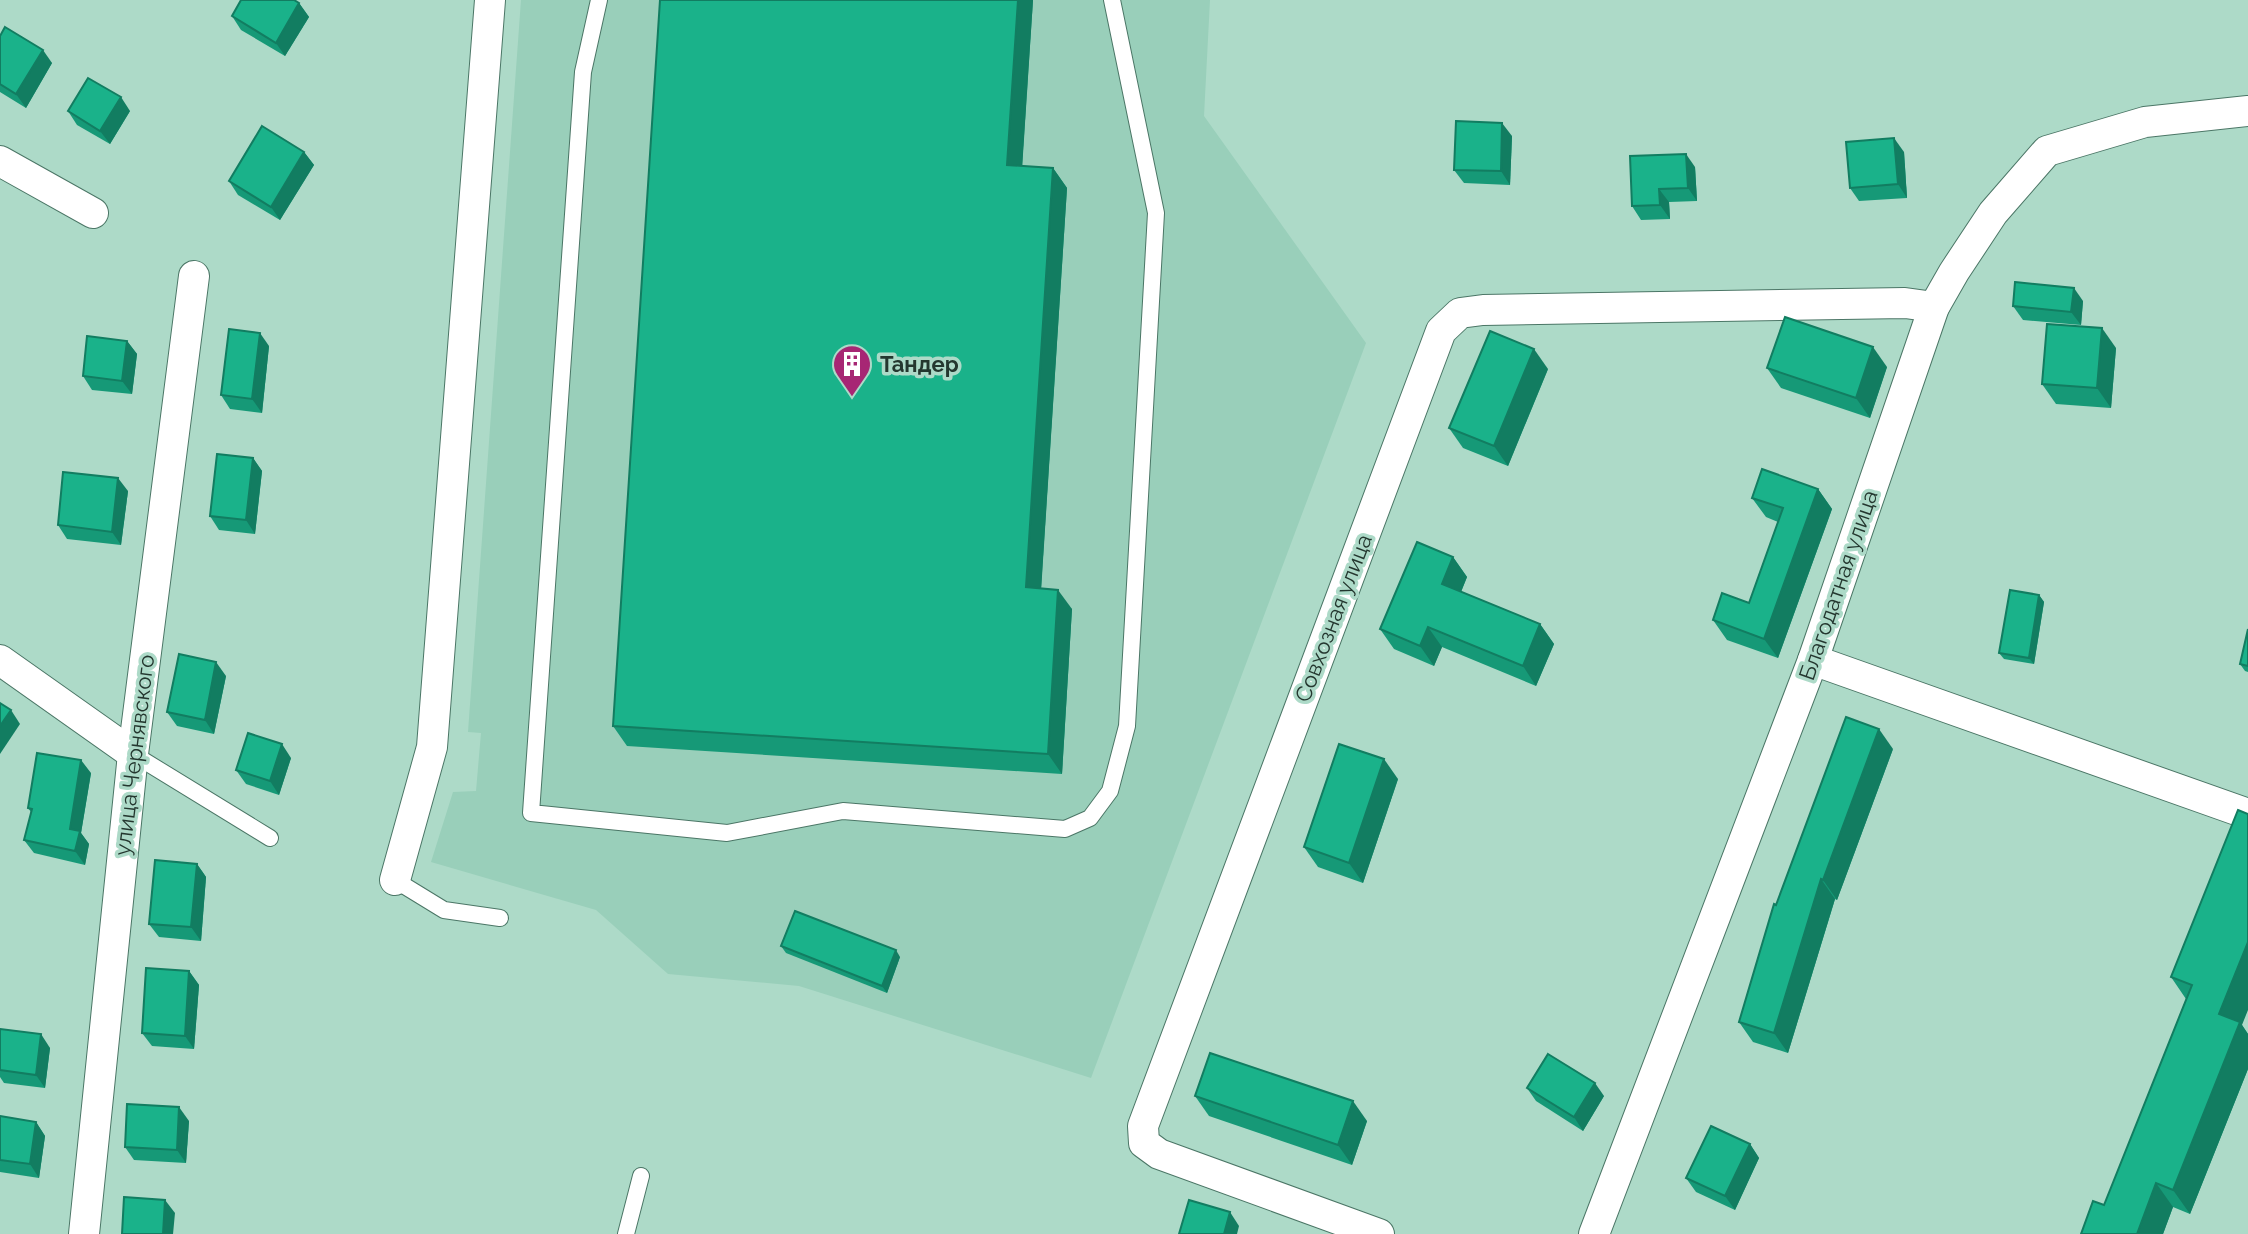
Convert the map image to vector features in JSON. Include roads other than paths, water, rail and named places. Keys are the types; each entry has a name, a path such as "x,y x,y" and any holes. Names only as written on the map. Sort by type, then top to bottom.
{"street":[{"path":"395,880 432,747 490,0"},
{"name":"Благодатная улица","path":"1594,1234 1813,660 1934,307 1954,272 1993,213 2047,151 2145,122 2248,111"},
{"path":"0,161 93,213"},
{"name":"улица Чернявского","path":"84,1234 133,754 194,276"},
{"name":"Совхозная улица","path":"1376,1234 1159,1154 1144,1143 1143,1126 1441,331 1460,313 1483,310 1905,303 1934,307"},
{"path":"0,660 133,754"},
{"path":"1813,660 2248,814"}],"lane":[{"path":"599,0 583,72 531,813 727,833 843,811 1065,829 1090,818 1110,791 1127,726 1156,213 1112,0"},
{"path":"133,754 270,838"},
{"path":"395,880 444,910 500,918"},
{"path":"626,1234 641,1176"}],"place":[{"name":"Тандер","path":"852,398"}]}
